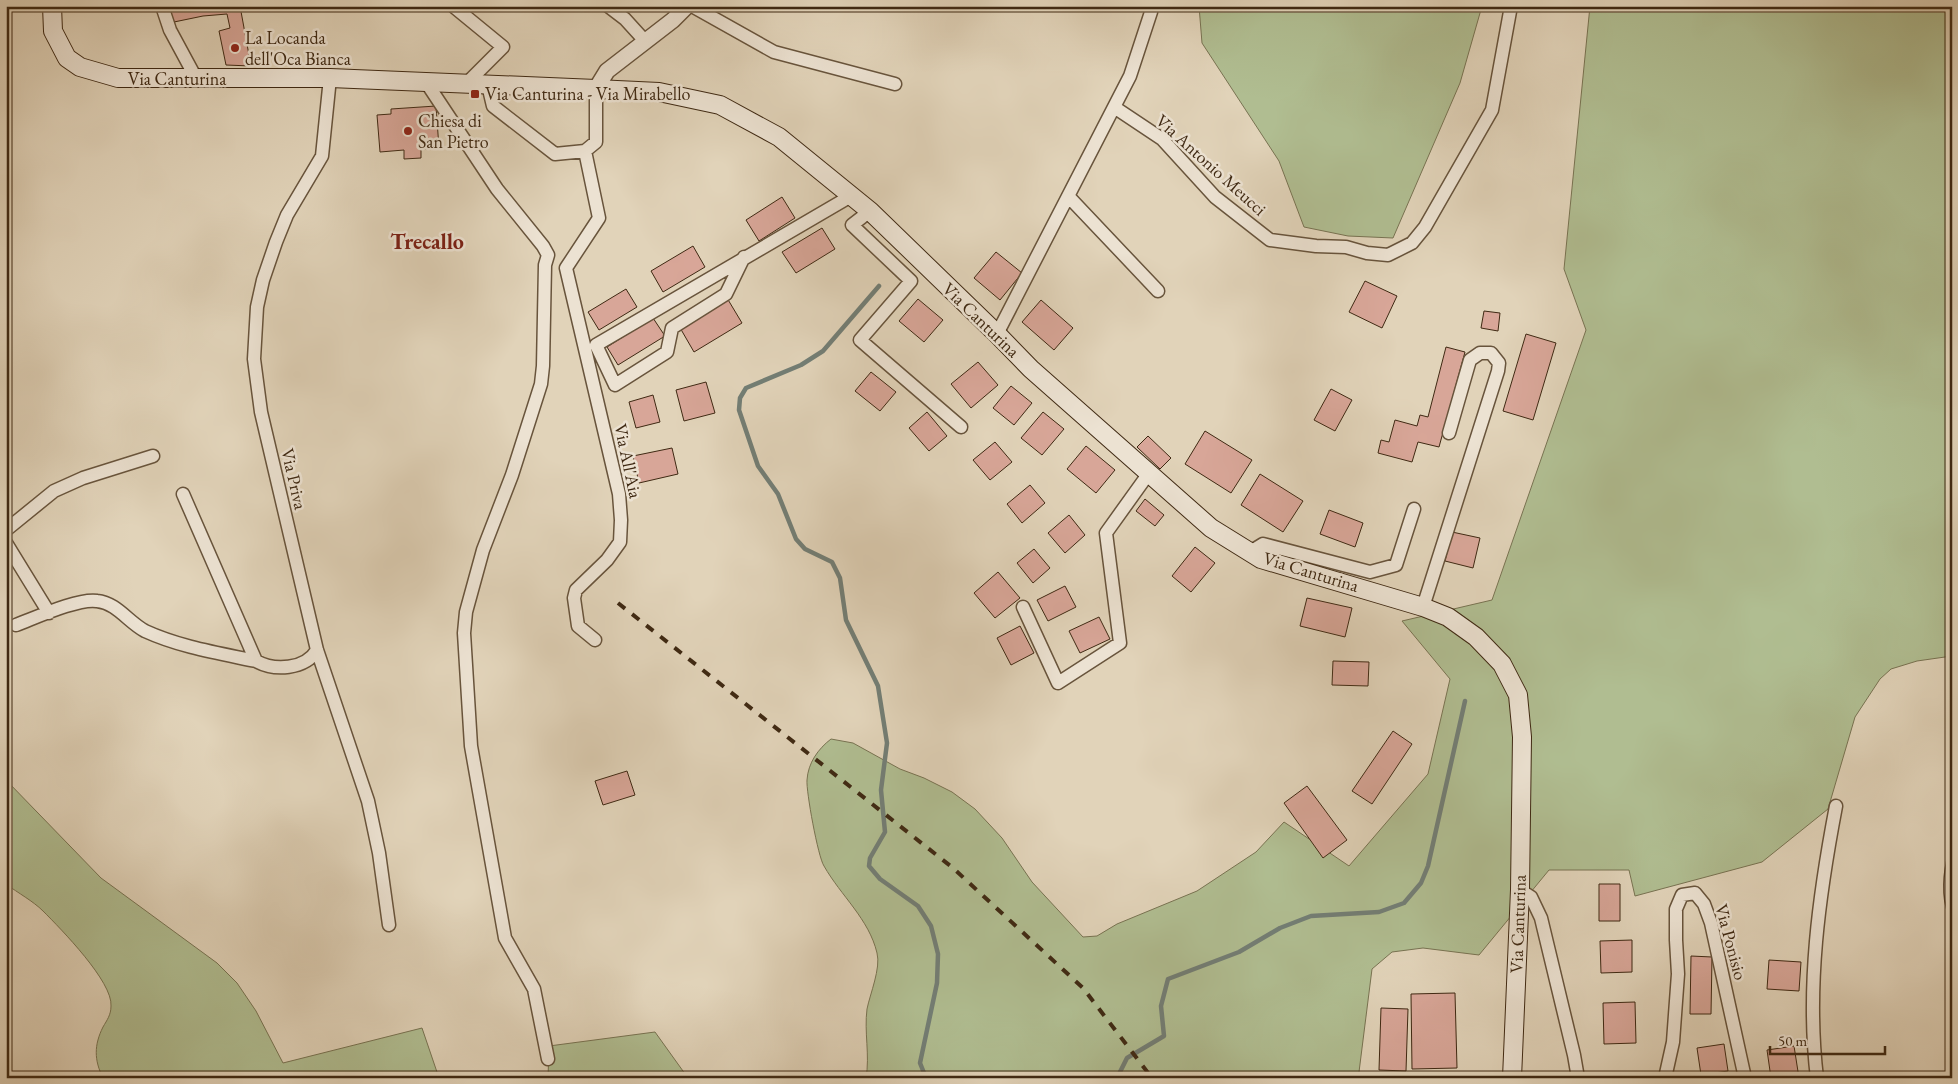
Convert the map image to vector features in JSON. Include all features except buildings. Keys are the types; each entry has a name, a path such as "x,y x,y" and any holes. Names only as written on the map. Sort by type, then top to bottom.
{"main road":[{"name":"Via Canturina","path":"52,6 53,30 68,58 80,67 118,78 198,80 330,78 596,89 659,92 720,106 779,137 870,212 1031,369 1211,528 1261,559 1423,606 1448,617 1476,637 1502,664 1518,696 1522,736 1520,890 1512,1078"}],"street":[{"path":"162,6 170,30 198,80"},
{"path":"452,6 503,47 466,84"},
{"path":"608,6 626,18 645,42"},
{"path":"488,85 493,106 555,154 585,151 596,142 596,89 607,70 673,20 686,6"},
{"path":"692,6 774,52 895,84"},
{"name":"Via Antonio Meucci","path":"1114,107 1162,139 1215,197 1270,240 1316,246 1346,247 1367,253 1388,255 1412,243 1425,227 1492,110 1510,6"},
{"path":"997,334 1130,76 1151,12"},
{"name":"Via Priva","path":"330,78 322,156 287,214 271,257 257,307 254,359 261,412 317,650 368,801 379,853 389,925"},
{"path":"426,82 497,189 548,255 545,265 541,384 512,474 483,550 466,612 464,633 471,746 506,938 534,989 548,1059"},
{"name":"Via All'Aia","path":"585,151 598,218 566,268 619,494 621,520 620,542 607,560 576,590 574,598 578,626 595,640"},
{"path":"744,257 726,294 672,328 667,352 615,384 596,345 744,257 851,196"},
{"path":"1068,196 1158,291"},
{"path":"870,212 852,225 911,280 860,340 962,427"},
{"path":"1423,606 1498,371 1499,363 1491,354 1480,353 1470,360 1449,433"},
{"path":"6,530 54,491 83,478 153,456"},
{"path":"1023,607 1058,684 1120,643 1106,533 1149,473"},
{"path":"183,494 256,661"},
{"path":"1250,552 1263,544 1370,572 1396,565 1414,509"},
{"path":"6,543 49,613"},
{"path":"16,625 77,603 96,600 111,604 143,630 180,645 256,661 262,665 278,668 290,667 314,655 317,650"},
{"path":"1817,1078 1813,1044 1815,951 1823,875 1836,806"},
{"path":"1520,890 1531,897 1541,918 1578,1078"},
{"name":"Via Ponisio","path":"1666,1078 1673,1042 1678,974 1676,909 1682,895 1695,893 1704,904 1711,922 1745,1078"}],"lane":[{"path":"1952,856 1948,868 1948,903 1952,913"}],"green space":[{"path":"1199,6 1482,6 1460,83 1393,238 1348,236 1304,227 1279,161 1202,43"},
{"path":"1590,6 1952,6 1952,656 1917,661 1891,669 1880,679 1855,717 1828,809 1762,862 1635,896 1629,870 1549,870 1479,955 1423,948 1392,952 1372,969 1359,1072 1353,1078 866,1078 867,1009 878,966 877,953 868,929 824,866 808,797 807,780 809,768 818,752 831,739 853,743 900,769 952,792 975,809 1002,838 1032,882 1083,937 1097,936 1117,924 1197,891 1256,852 1284,822 1349,866 1428,774 1450,679 1402,621 1492,600 1586,330 1564,269"},
{"path":"6,780 101,878 217,963 237,983 256,1011 283,1063 422,1028 439,1078 103,1078 96,1052 100,1034 110,1015 111,1006 104,984 85,956 51,919 35,904 6,884"},
{"path":"655,1032 688,1078 548,1078 549,1046"}],"waterway":[{"path":"879,286 823,351 801,365 746,388 740,398 739,410 758,466 778,494 796,539 805,549 832,562 840,578 846,620 878,686 887,743 881,790 885,832 870,858 869,866 880,879 918,906 931,926 938,954 937,983 920,1063 926,1078"},
{"path":"1117,1078 1127,1058 1164,1036 1161,1006 1168,979 1239,952 1280,928 1311,916 1379,912 1404,903 1421,883 1428,866 1465,701"}],"railway":[{"path":"618,603 953,868 1083,988 1152,1078"}],"place":[{"name":"La Locanda dell'Oca Bianca","path":"235,48"},
{"name":"Via Canturina - Via Mirabello","path":"475,94"},
{"name":"Chiesa di San Pietro","path":"408,131"}],"district":[{"name":"Trecallo","path":"427,241"}]}
